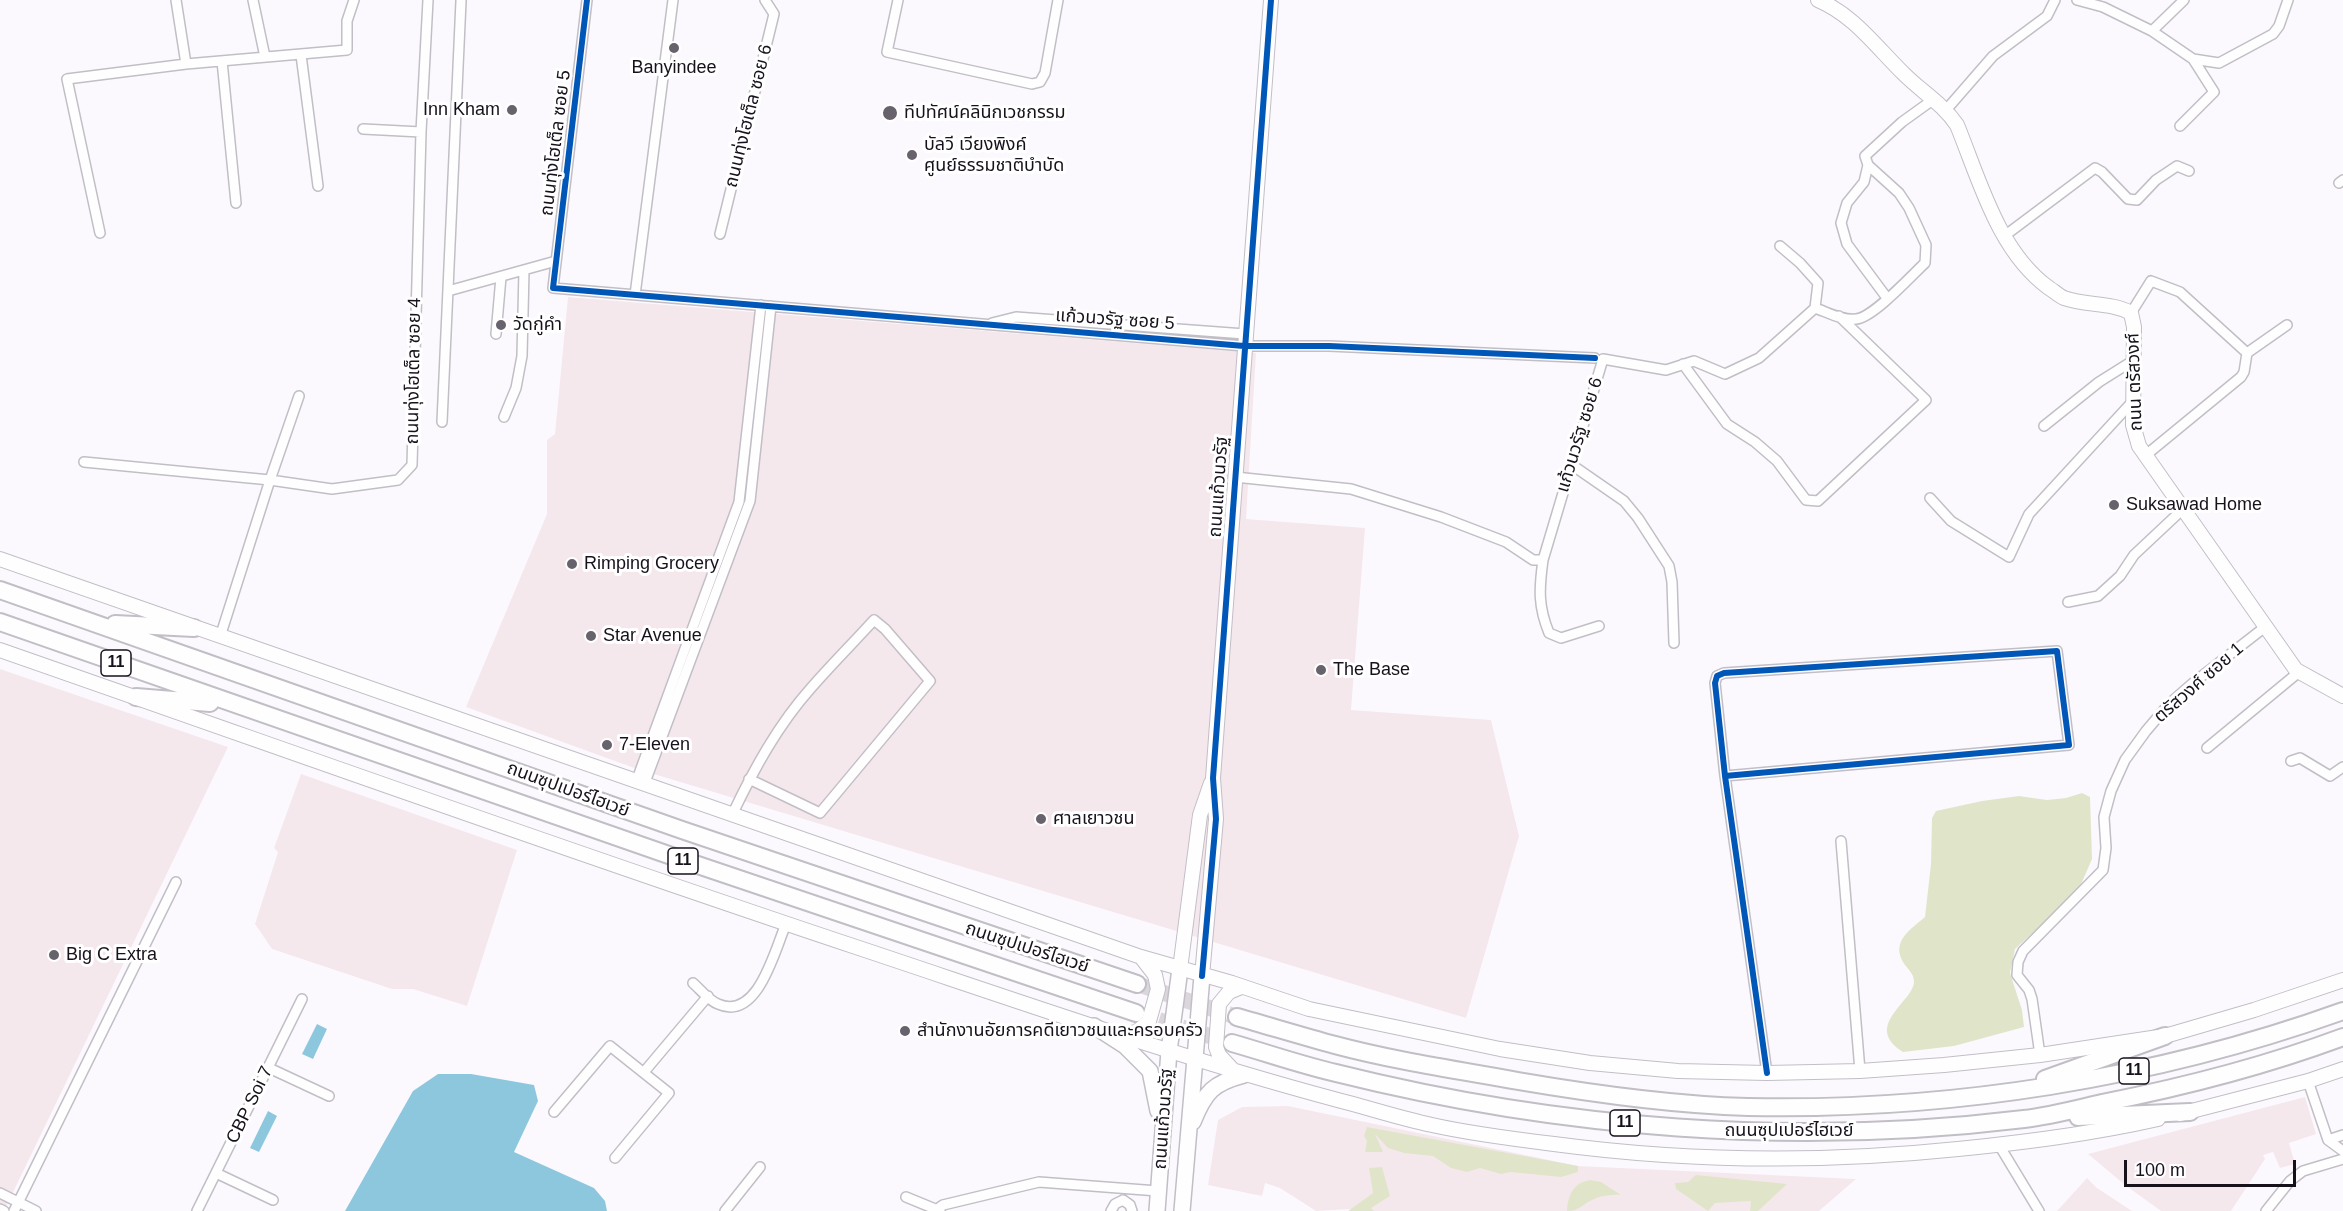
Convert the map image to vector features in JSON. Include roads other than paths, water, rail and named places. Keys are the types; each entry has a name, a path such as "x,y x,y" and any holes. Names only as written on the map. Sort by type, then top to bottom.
{"highway":[{"name":"ถนนซุปเปอร์ไฮเวย์","path":"0,590 682,830 1137,984"},
{"name":"ถนนซุปเปอร์ไฮเวย์","path":"0,622 231,705 683,861 1136,1013"},
{"path":"96,623 194,628"},
{"path":"136,697 231,705"},
{"name":"ถนนซุปเปอร์ไฮเวย์","path":"1237,1017 1335,1045 1408,1062 1548,1086 1672,1102 1746,1107 1804,1107 1874,1104 2005,1093 2126,1074 2296,1028 2343,1011"},
{"path":"2005,1093 2165,1036"},
{"name":"ถนนซุปเปอร์ไฮเวย์","path":"1232,1043 1335,1073 1474,1103 1567,1117 1646,1125 1750,1133 1805,1134 2026,1119 2158,1092 2309,1050 2343,1037"},
{"path":"2026,1119 2190,1112"}],"main road":[{"name":"ถนนแก้วนวรัฐ","path":"1182,1211 1216,819 1213,778 1271,0"},
{"name":"ถนน ตรัสวงศ์","path":"1818,0 1827,4 1863,31 1905,75 1947,110 1957,125 2003,237 2037,279 2063,297 2091,304 2119,306 2131,313 2134,327 2133,425 2139,446 2299,672 2343,696"},
{"path":"0,560 640,783 733,813 1141,957 1309,1009 1500,1049 1590,1063 1645,1068 1767,1073 1860,1071 2040,1054 2165,1036 2254,1010 2343,980"},
{"path":"0,650 786,924 1123,1036 1239,1073 1432,1125 1615,1152 1722,1159 1801,1159 1908,1154 2073,1136 2190,1112 2343,1070"},
{"name":"ถนนแก้วนวรัฐ","path":"1157,1211 1169,1051 1200,815 1213,778"},
{"path":"1123,1036 1138,1031 1149,1022 1158,989 1155,975 1141,957"},
{"path":"1239,1073 1219,1055 1215,1042 1219,1004 1229,992 1241,987"},
{"path":"1094,1026 1125,1046 1150,1071 1162,1138"},
{"path":"1188,1136 1205,1096 1221,1082 1239,1073"}],"street":[{"path":"176,0 186,64"},
{"path":"253,0 265,57"},
{"path":"100,233 67,79 186,64 347,50 347,21 354,0"},
{"name":"ถนนทุ่งโฮเต็ล ซอย 4","path":"84,462 270,480 332,489 398,480 412,465 421,132 428,0"},
{"name":"ถนนทุ่งโฮเต็ล ซอย 5","path":"587,0 553,288 635,295"},
{"path":"673,0 635,295 984,325"},
{"name":"ถนนทุ่งโฮเต็ล ซอย 6","path":"720,234 774,14 765,0"},
{"path":"898,0 887,52 1032,84 1040,82 1045,73 1058,0"},
{"path":"1947,110 1993,56 2047,16 2055,0"},
{"path":"2077,0 2106,3 2193,59 2214,92 2180,126"},
{"path":"2152,31 2184,0"},
{"path":"2193,59 2219,63 2273,34 2279,26 2288,0"},
{"path":"442,422 461,1"},
{"path":"301,54 318,186"},
{"path":"222,61 236,202"},
{"path":"1780,246 1818,283 1815,308 1857,320 1872,312 1925,263 1926,245 1909,208 1899,193 1868,165 1865,156 1902,122 1934,99"},
{"path":"363,129 421,132"},
{"path":"1868,165 1864,182 1847,203 1841,223 1847,244 1887,298"},
{"path":"2003,237 2095,168 2102,172 2128,199 2137,200 2156,180 2177,166 2189,171"},
{"path":"448,291 556,261"},
{"path":"504,417 516,388 522,356 524,270"},
{"path":"496,334 501,277"},
{"path":"2131,313 2151,281 2180,292 2247,353"},
{"path":"640,783 750,501 748,471 761,305"},
{"path":"748,471 771,306"},
{"name":"แก้วนวรัฐ ซอย 6","path":"1599,626 1561,638 1549,633 1542,617 1539,592 1543,560 1603,359 1666,370 1694,361 1725,374 1759,358 1815,308"},
{"path":"1683,364 1727,424 1755,442 1777,461 1806,500 1818,501 1926,400 1839,316"},
{"path":"1013,328 1016,317"},
{"name":"แก้วนวรัฐ ซอย 5","path":"984,325 1016,317 1245,340"},
{"name":"แก้วนวรัฐ ซอย 5","path":"984,325 1245,340"},
{"path":"2146,455 2241,377 2247,353 2287,326"},
{"path":"1245,340 1595,358"},
{"path":"2044,426 2099,382 2134,360"},
{"path":"220,636 299,396"},
{"path":"1930,498 1951,521 2009,556 2029,514 2133,401"},
{"path":"1572,465 1624,501 1638,518 1669,566 1672,582 1674,643"},
{"path":"1235,477 1351,489 1441,517 1506,542 1533,560 1543,560"},
{"path":"2068,602 2098,596 2120,576 2134,555 2183,509"},
{"path":"733,813 749,780 770,743 809,689 874,620 885,629 930,681 820,813 749,780"},
{"name":"ตรัสวงศ์ ซอย 1","path":"2040,1054 2030,990 2017,975 2018,962 2023,951 2103,870 2106,848 2104,818 2111,791 2125,760 2146,731 2177,697 2265,627"},
{"path":"1725,776 2069,745 2057,651 1724,673 1717,676 1715,683 1725,776 1767,1073"},
{"path":"2207,748 2299,672"},
{"path":"2291,761 2300,758 2330,776 2343,767"},
{"path":"1841,841 1860,1071"},
{"path":"16,1207 176,882"},
{"path":"693,983 717,1004 728,1006 743,1004 752,998 762,983 786,924"},
{"path":"644,1072 708,996"},
{"name":"CBP Soi 7","path":"197,1211 302,999"},
{"path":"554,1112 610,1046 669,1093 615,1158"},
{"path":"268,1068 329,1096"},
{"path":"2308,1081 2328,1140 2343,1151"},
{"path":"2328,1140 2343,1135"},
{"path":"1999,1145 2039,1211"},
{"path":"2266,1211 2289,1181 2303,1171 2343,1159"},
{"path":"726,1211 760,1167"},
{"path":"216,1173 273,1200"},
{"path":"906,1197 940,1211 943,1205 1039,1182 1158,1191"},
{"path":"1124,1189 1124,1200"},
{"path":"0,1193 16,1207 36,1211"},
{"path":"1111,1211 1113,1206 1124,1200"},
{"path":"1124,1200 1130,1205 1132,1211"},
{"path":"0,1209 4,1211"}],"water":[{"path":"317,1024 327,1029 313,1059 302,1054"},
{"path":"438,1074 471,1074 534,1085 538,1101 514,1152 594,1188 605,1201 607,1211 345,1211 413,1091"},
{"path":"268,1111 277,1116 259,1152 250,1148"}],"tunnel":[{"path":"1137,984 1237,1017"},
{"path":"1136,1013 1232,1043"}],"place":[{"name":"Banyindee","path":"674,48"},
{"name":"Inn Kham","path":"512,110"},
{"name":"ทีปทัศน์คลินิกเวชกรรม","path":"890,113"},
{"name":"บัลวี เวียงพิงค์ ศูนย์ธรรมชาติบำบัด","path":"912,155"},
{"name":"วัดกู่คำ","path":"501,325"},
{"name":"Suksawad Home","path":"2114,505"},
{"name":"Rimping Grocery","path":"572,564"},
{"name":"Star Avenue","path":"591,636"},
{"name":"The Base","path":"1321,670"},
{"name":"7-Eleven","path":"607,745"},
{"name":"ศาลเยาวชน","path":"1041,819"},
{"name":"Big C Extra","path":"54,955"},
{"name":"สำนักงานอัยการคดีเยาวชนและครอบครัว","path":"905,1031"}]}
